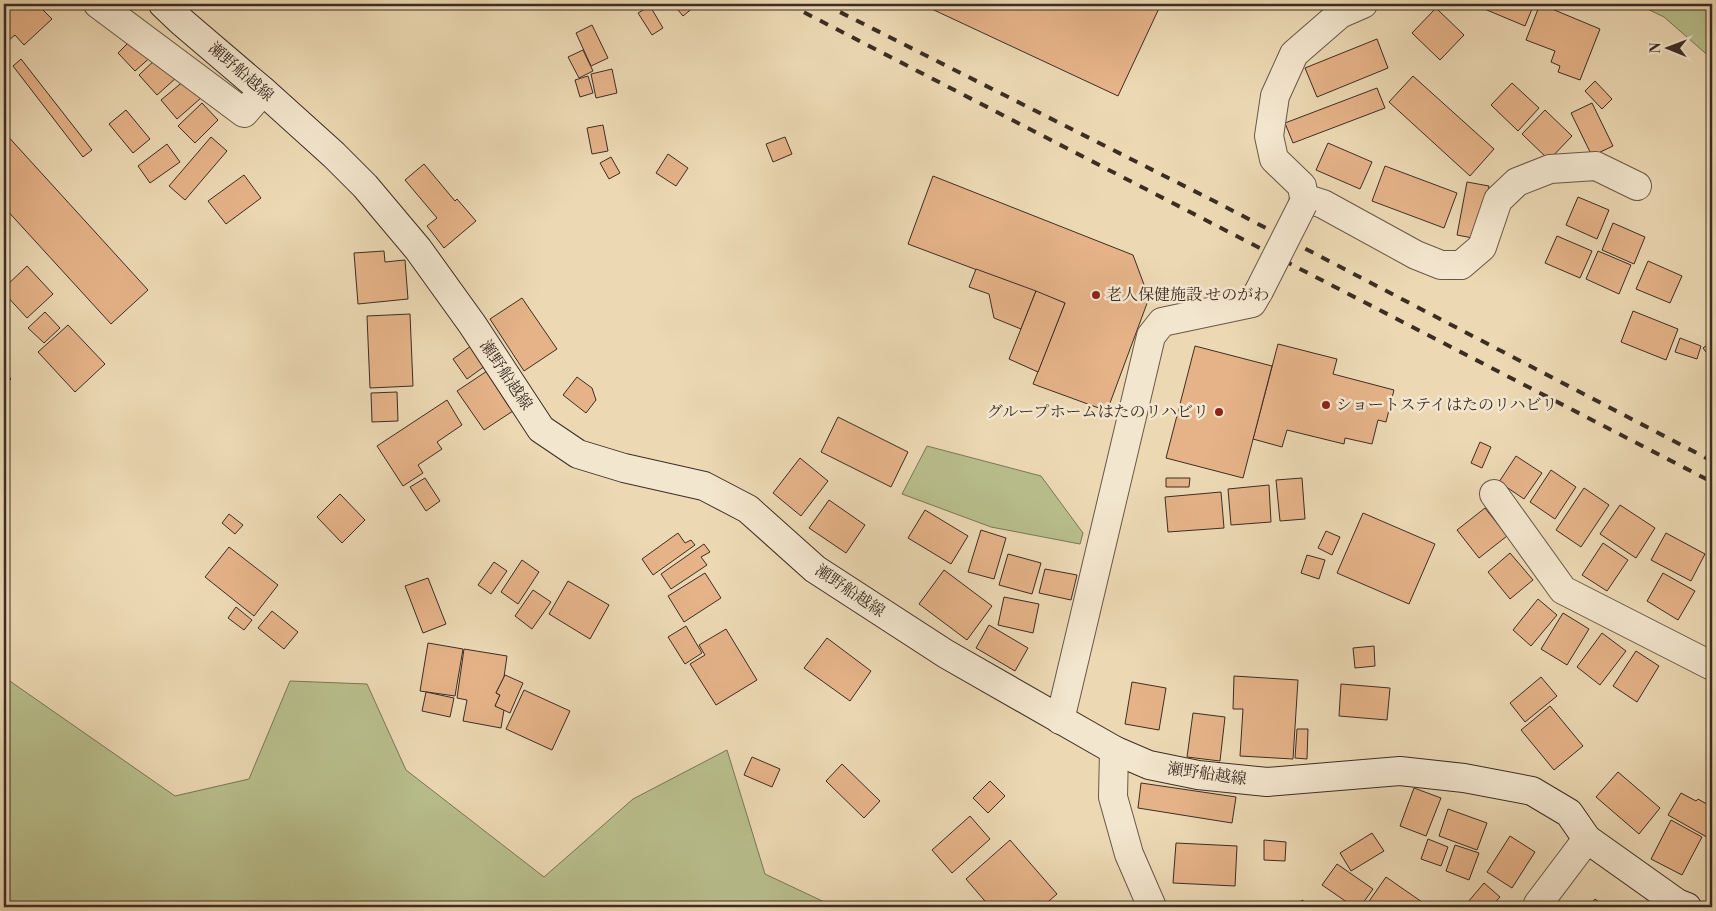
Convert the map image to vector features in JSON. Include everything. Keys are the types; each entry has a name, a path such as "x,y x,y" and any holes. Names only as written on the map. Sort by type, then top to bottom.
{"street":[{"path":"98,4 244,112 264,91"},
{"name":"瀬野船越線","path":"163,4 264,91 365,186 418,249 472,324 542,429 578,454 624,468 704,486 748,509 815,569 946,654 1114,750 1148,765 1208,776 1267,782 1400,770 1464,778 1532,791 1569,813 1587,839 1678,903 1687,907"},
{"path":"1060,720 1151,336 1162,322 1252,303 1304,201 1302,186 1274,159 1268,136 1275,96 1294,54 1340,14 1364,4"},
{"path":"1304,201 1323,204 1416,255 1441,265 1461,265 1482,247 1498,200 1517,182 1550,169 1596,166 1637,186"},
{"path":"1494,494 1563,590 1712,666"},
{"path":"1114,750 1113,797 1129,854 1152,907"},
{"path":"1537,907 1587,839"}],"green space":[{"path":"1637,4 1712,4 1712,59 1664,17"},
{"path":"927,446 1041,476 1083,533 1080,544 991,527 902,494"},
{"path":"4,677 175,796 249,779 290,681 367,684 406,770 544,877 633,799 727,750 765,874 835,907 4,907"}],"building":[{"path":"11,4 37,4 52,19 24,45 15,35 9,40 4,34 4,11"},
{"path":"673,4 692,4 694,7 683,16"},
{"path":"921,4 1161,4 1118,96"},
{"path":"1476,4 1534,4 1525,26"},
{"path":"1540,4 1600,29 1580,80 1558,72 1560,66 1551,62 1555,51 1526,40"},
{"path":"650,6 663,28 652,35 638,13"},
{"path":"1436,8 1464,35 1440,60 1412,33"},
{"path":"592,25 608,58 591,66 576,33"},
{"path":"135,36 153,55 135,71 118,53"},
{"path":"1377,39 1388,68 1317,97 1305,68"},
{"path":"583,50 593,71 579,78 568,57"},
{"path":"158,57 176,78 157,95 139,75"},
{"path":"21,59 92,150 83,157 13,66"},
{"path":"612,69 617,93 596,98 591,74"},
{"path":"588,76 593,93 580,97 575,80"},
{"path":"1413,76 1494,149 1470,176 1389,102"},
{"path":"185,80 201,98 177,119 161,100"},
{"path":"1595,81 1612,99 1602,109 1585,91"},
{"path":"1512,83 1539,108 1518,131 1491,105"},
{"path":"1377,88 1385,108 1293,143 1285,123"},
{"path":"202,103 218,120 195,143 178,126"},
{"path":"1592,103 1613,146 1592,156 1571,113"},
{"path":"126,110 150,139 133,153 109,124"},
{"path":"1545,110 1572,136 1549,160 1522,134"},
{"path":"603,125 608,151 592,154 587,128"},
{"path":"4,132 148,290 111,324 4,207"},
{"path":"211,137 227,151 185,200 169,186"},
{"path":"785,137 792,154 773,162 766,144"},
{"path":"1328,143 1372,162 1360,189 1316,170"},
{"path":"167,144 180,162 150,183 138,166"},
{"path":"668,154 688,168 676,186 656,173"},
{"path":"611,157 620,173 609,179 600,163"},
{"path":"424,164 455,201 457,199 476,221 444,248 427,226 437,218 405,180"},
{"path":"1385,166 1457,193 1444,228 1372,201"},
{"path":"244,175 261,198 226,224 208,201"},
{"name":"老人保健施設 せのがわ","path":"933,176 1133,255 1149,298 1107,411 1033,384 1065,303 908,244"},
{"path":"1467,182 1489,186 1478,239 1457,235"},
{"path":"1578,197 1609,210 1597,239 1566,225"},
{"path":"1613,223 1645,237 1634,264 1602,250"},
{"path":"1557,236 1592,251 1580,278 1545,263"},
{"path":"384,251 385,262 405,260 408,299 358,304 354,253"},
{"path":"1598,251 1631,265 1619,294 1586,279"},
{"path":"1648,261 1682,276 1670,303 1636,289"},
{"path":"27,266 53,294 27,318 4,293 4,288"},
{"path":"976,269 1036,291 1021,329 994,318 989,294 969,287"},
{"path":"1036,291 1065,303 1038,372 1009,359"},
{"path":"522,298 557,349 524,371 490,319"},
{"path":"1633,311 1678,329 1666,360 1621,342"},
{"path":"45,312 60,328 44,343 28,328"},
{"path":"410,314 413,386 370,388 367,316"},
{"path":"68,325 105,364 75,392 38,352"},
{"path":"1680,338 1701,346 1697,359 1675,352"},
{"path":"1712,341 1712,360 1703,348"},
{"name":"ショートステイはたのリハビリ","path":"1278,344 1337,359 1333,374 1394,390 1386,422 1378,420 1372,444 1345,438 1344,444 1287,430 1282,447 1253,439"},
{"path":"471,346 485,366 467,379 453,359"},
{"name":"グループホームはたのリハビリ","path":"1195,346 1272,366 1243,478 1166,458"},
{"path":"4,371 11,379 4,386"},
{"path":"487,371 513,411 484,430 457,391"},
{"path":"577,377 592,388 596,400 586,413 563,395"},
{"path":"397,392 398,421 372,422 371,393"},
{"path":"447,400 462,425 437,442 442,449 418,465 423,473 403,486 377,446"},
{"path":"838,417 908,452 891,487 821,452"},
{"path":"1480,442 1491,447 1482,468 1471,463"},
{"path":"1516,456 1542,473 1524,499 1499,482"},
{"path":"800,458 828,481 801,516 773,493"},
{"path":"1551,470 1576,487 1555,519 1530,502"},
{"path":"425,478 440,501 426,511 410,487"},
{"path":"1166,478 1190,478 1189,487 1166,487"},
{"path":"1302,478 1305,519 1280,521 1276,480"},
{"path":"1269,485 1271,522 1231,525 1228,489"},
{"path":"1584,488 1609,505 1581,547 1556,530"},
{"path":"1221,492 1224,528 1168,532 1165,497"},
{"path":"340,494 365,520 342,543 317,517"},
{"path":"829,500 865,525 846,553 809,528"},
{"path":"1620,505 1655,528 1636,558 1600,534"},
{"path":"1485,508 1507,536 1479,558 1457,530"},
{"path":"925,510 968,536 951,564 908,538"},
{"path":"1363,513 1435,544 1409,604 1337,573"},
{"path":"229,514 243,525 235,534 222,523"},
{"path":"981,530 1006,538 994,579 968,572"},
{"path":"1326,531 1340,537 1332,555 1318,548"},
{"path":"678,533 685,543 691,540 695,545 653,575 642,559"},
{"path":"1666,533 1705,554 1691,581 1651,560"},
{"path":"1603,543 1628,560 1607,591 1582,575"},
{"path":"704,544 710,552 701,557 707,565 671,589 661,574"},
{"path":"229,547 278,585 254,616 205,577"},
{"path":"1510,553 1533,580 1510,599 1488,572"},
{"path":"1008,554 1041,563 1032,594 999,585"},
{"path":"1307,555 1325,560 1319,579 1301,573"},
{"path":"522,560 539,572 518,604 501,592"},
{"path":"494,562 507,571 491,594 478,585"},
{"path":"1045,569 1077,575 1071,600 1039,593"},
{"path":"944,570 992,606 967,640 919,604"},
{"path":"705,573 721,598 684,622 668,596"},
{"path":"1663,573 1695,591 1678,620 1647,601"},
{"path":"428,578 446,624 423,633 405,586"},
{"path":"568,581 609,605 590,639 549,614"},
{"path":"533,590 551,602 532,629 515,616"},
{"path":"1004,597 1039,604 1033,633 998,625"},
{"path":"1538,599 1557,615 1531,646 1513,630"},
{"path":"236,607 252,620 244,630 228,618"},
{"path":"272,611 298,632 284,649 258,628"},
{"path":"1563,613 1589,629 1567,665 1541,649"},
{"path":"989,625 1028,648 1015,671 976,648"},
{"path":"686,626 702,653 685,664 668,637"},
{"path":"726,629 757,680 716,705 690,664 705,655 699,645"},
{"path":"1602,633 1626,651 1600,685 1577,667"},
{"path":"827,638 871,671 850,701 804,668"},
{"path":"428,643 463,649 455,696 420,691"},
{"path":"1374,646 1375,666 1355,668 1353,648"},
{"path":"464,649 507,656 504,677 496,693 500,695 495,706 504,710 501,728 463,721 467,700 457,698"},
{"path":"1636,651 1659,666 1637,702 1613,686"},
{"path":"505,675 523,683 510,713 495,706 500,695 496,693"},
{"path":"1234,676 1298,680 1293,759 1240,756 1243,709 1233,709"},
{"path":"1541,677 1557,696 1525,722 1510,703"},
{"path":"1132,682 1166,688 1159,730 1125,724"},
{"path":"1341,684 1390,688 1387,720 1339,716"},
{"path":"524,690 570,711 552,750 506,729"},
{"path":"426,692 454,698 450,717 422,711"},
{"path":"1550,706 1583,746 1554,770 1521,730"},
{"path":"1193,713 1225,717 1220,761 1187,757"},
{"path":"1297,729 1308,729 1307,759 1295,758"},
{"path":"752,757 780,769 772,787 744,775"},
{"path":"842,764 880,801 864,818 826,781"},
{"path":"1618,772 1660,808 1639,834 1596,797"},
{"path":"990,781 1005,796 988,813 973,798"},
{"path":"1141,783 1236,797 1232,823 1138,808"},
{"path":"1414,788 1441,798 1426,836 1400,826"},
{"path":"1681,793 1696,801 1698,799 1712,807 1712,840 1668,815"},
{"path":"1448,809 1487,823 1477,850 1439,836"},
{"path":"970,816 990,839 952,873 932,850"},
{"path":"1671,820 1702,837 1682,875 1651,859"},
{"path":"1372,833 1384,851 1351,871 1340,853"},
{"path":"1510,836 1535,852 1512,888 1487,872"},
{"path":"1428,839 1448,847 1441,866 1421,859"},
{"path":"1010,840 1057,894 1042,907 999,907 998,905 990,907 966,879"},
{"path":"1264,840 1286,842 1285,861 1264,860"},
{"path":"1176,843 1237,846 1235,886 1173,883"},
{"path":"1455,845 1479,853 1469,880 1446,871"},
{"path":"1337,864 1373,889 1360,907 1354,907 1322,885"},
{"path":"1386,877 1422,902 1419,907 1365,907"},
{"path":"1484,883 1500,897 1491,907 1474,907 1468,902"},
{"path":"1595,899 1606,907 1589,907"},
{"path":"1302,900 1312,907 1297,907"},
{"path":"1235,904 1235,907 1197,907"}],"railway":[{"path":"788,4 1712,482"},
{"path":"824,4 1216,202 1712,461"}],"place":[{"name":"老人保健施設 せのがわ","path":"1096,295"},
{"name":"ショートステイはたのリハビリ","path":"1326,405"},
{"name":"グループホームはたのリハビリ","path":"1219,412"}]}
